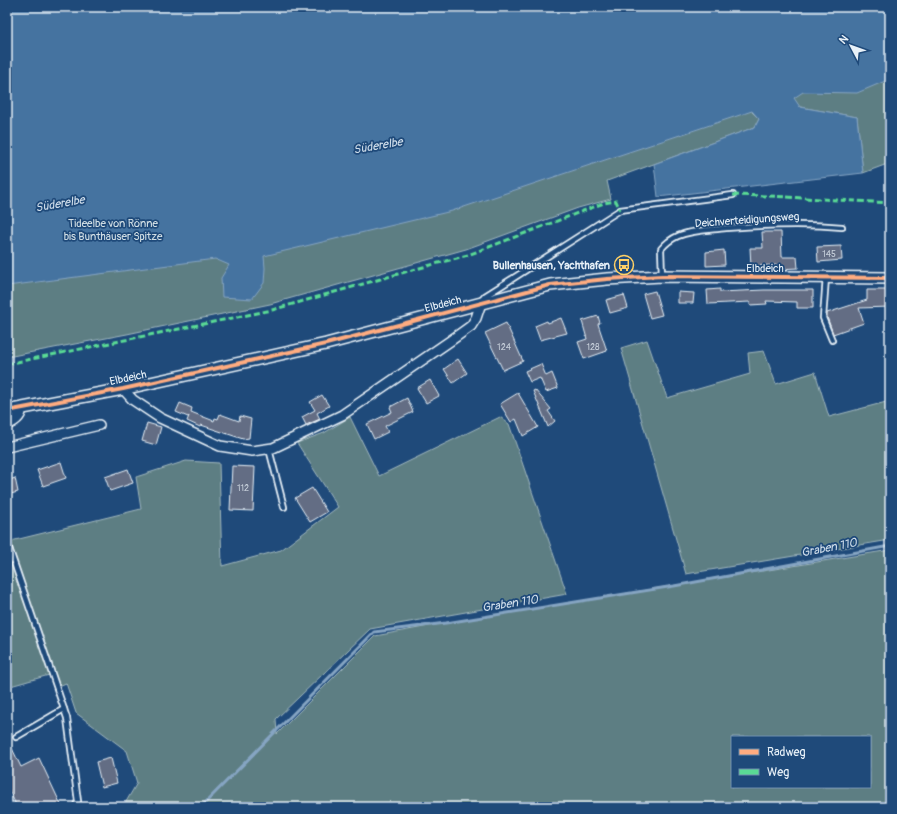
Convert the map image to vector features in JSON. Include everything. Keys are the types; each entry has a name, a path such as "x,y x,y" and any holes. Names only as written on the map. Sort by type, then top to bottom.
{"street":[{"name":"Elbdeich","path":"7,411 123,389 326,344 550,285 607,279 662,276 890,278"},
{"name":"Elbdeich","path":"123,389 133,400 160,418 220,446 252,451 269,449 342,415 450,341 471,326 476,318 481,303"},
{"path":"7,425 19,417 21,414 21,408"},
{"path":"7,447 99,425"}],"lane":[{"path":"481,303 485,296 620,210 733,195"},
{"name":"Deichverteidigungsweg","path":"662,276 661,249 668,242 678,236 689,233 752,226 842,226"},
{"path":"826,277 823,318 832,340"},
{"path":"269,449 284,507"},
{"path":"7,542 67,718 78,801 75,807"},
{"path":"16,737 64,709"}],"green space":[{"name":"Tideelbe von Rönne bis Bunthäuser Spitze","path":"890,7 890,163 863,173 857,117 800,107 752,112 759,119 755,127 607,181 611,199 578,208 466,249 270,304 7,357 7,139"},
{"path":"647,340 667,398 750,374 748,353 764,351 776,384 815,372 829,417 890,401 890,540 686,574 621,348"},
{"path":"350,417 379,476 500,417 509,424 567,594 370,629 276,719 277,734 375,636 890,550 890,807 123,807 137,783 127,751 76,713 66,683 54,688 49,675 7,687 7,542 141,509 136,477 186,461 219,463 222,566 281,550 338,507 297,443 324,433"}],"water":[{"name":"Tideelbe von Rönne bis Bunthäuser Spitze","path":"7,7 890,7 890,79 857,93 803,92 794,98 800,107 857,117 863,173 658,197 654,164 755,127 759,119 752,111 452,211 264,256 264,283 252,299 222,297 221,278 229,265 215,259 7,286"}],"building":[{"path":"762,232 781,232 782,257 797,257 798,268 779,269 779,265 751,266 750,248 763,248"},
{"path":"841,246 842,260 818,262 817,247"},
{"path":"724,250 725,265 706,266 706,252"},
{"path":"720,289 720,292 813,290 813,308 797,308 797,302 766,301 767,304 750,305 750,302 708,304 707,290"},
{"path":"867,290 890,290 890,307 859,308 864,323 833,334 827,313 867,300"},
{"path":"655,291 662,315 650,318 643,294"},
{"path":"678,292 694,293 693,303 678,303"},
{"path":"624,295 628,308 610,313 606,300"},
{"path":"598,316 600,323 598,324 607,351 584,359 578,342 587,339 582,321"},
{"path":"561,318 567,333 540,340 535,326 547,321 548,323"},
{"path":"506,323 523,361 503,370 485,333"},
{"path":"458,359 467,373 453,383 444,369"},
{"path":"541,364 546,376 552,373 558,388 546,392 540,378 530,382 525,371"},
{"path":"430,380 439,396 426,403 417,388"},
{"path":"535,390 551,409 548,411 555,421 548,427 533,391"},
{"path":"518,393 538,427 523,436 516,419 511,422 500,404"},
{"path":"322,395 329,406 317,413 320,419 306,425 302,417 315,410 310,402"},
{"path":"407,398 413,412 385,426 388,432 374,439 367,424 392,412 390,407"},
{"path":"180,403 192,408 191,412 214,421 215,418 218,419 220,414 239,421 240,416 251,419 249,438 243,439 201,425 200,427 187,421 189,416 188,417 176,412"},
{"path":"147,423 161,427 156,445 142,441"},
{"path":"61,462 66,478 43,486 37,470"},
{"path":"232,466 255,467 253,511 230,510"},
{"path":"128,469 133,483 110,491 105,477"},
{"path":"15,478 18,492 7,495 7,481"},
{"path":"312,488 327,512 310,522 295,498"},
{"path":"7,738 21,767 39,758 62,807 17,807 7,786"},
{"path":"111,758 117,783 102,787 96,762"}],"waterway":[{"name":"Graben 110","path":"201,807 374,632 446,623 674,586 890,546"}],"marked path":[{"path":"733,195 890,203"},
{"path":"7,364 272,310 468,255 604,203 616,201 620,210"}],"cycle path":[{"path":"7,411 123,389 326,344 550,285 607,279 662,276 890,278"}],"place":[{"name":"Bullenhausen, Yachthafen","path":"624,265"}],"water label":[{"name":"Süderelbe","path":"378,146"},
{"name":"Süderelbe","path":"60,204"}]}
